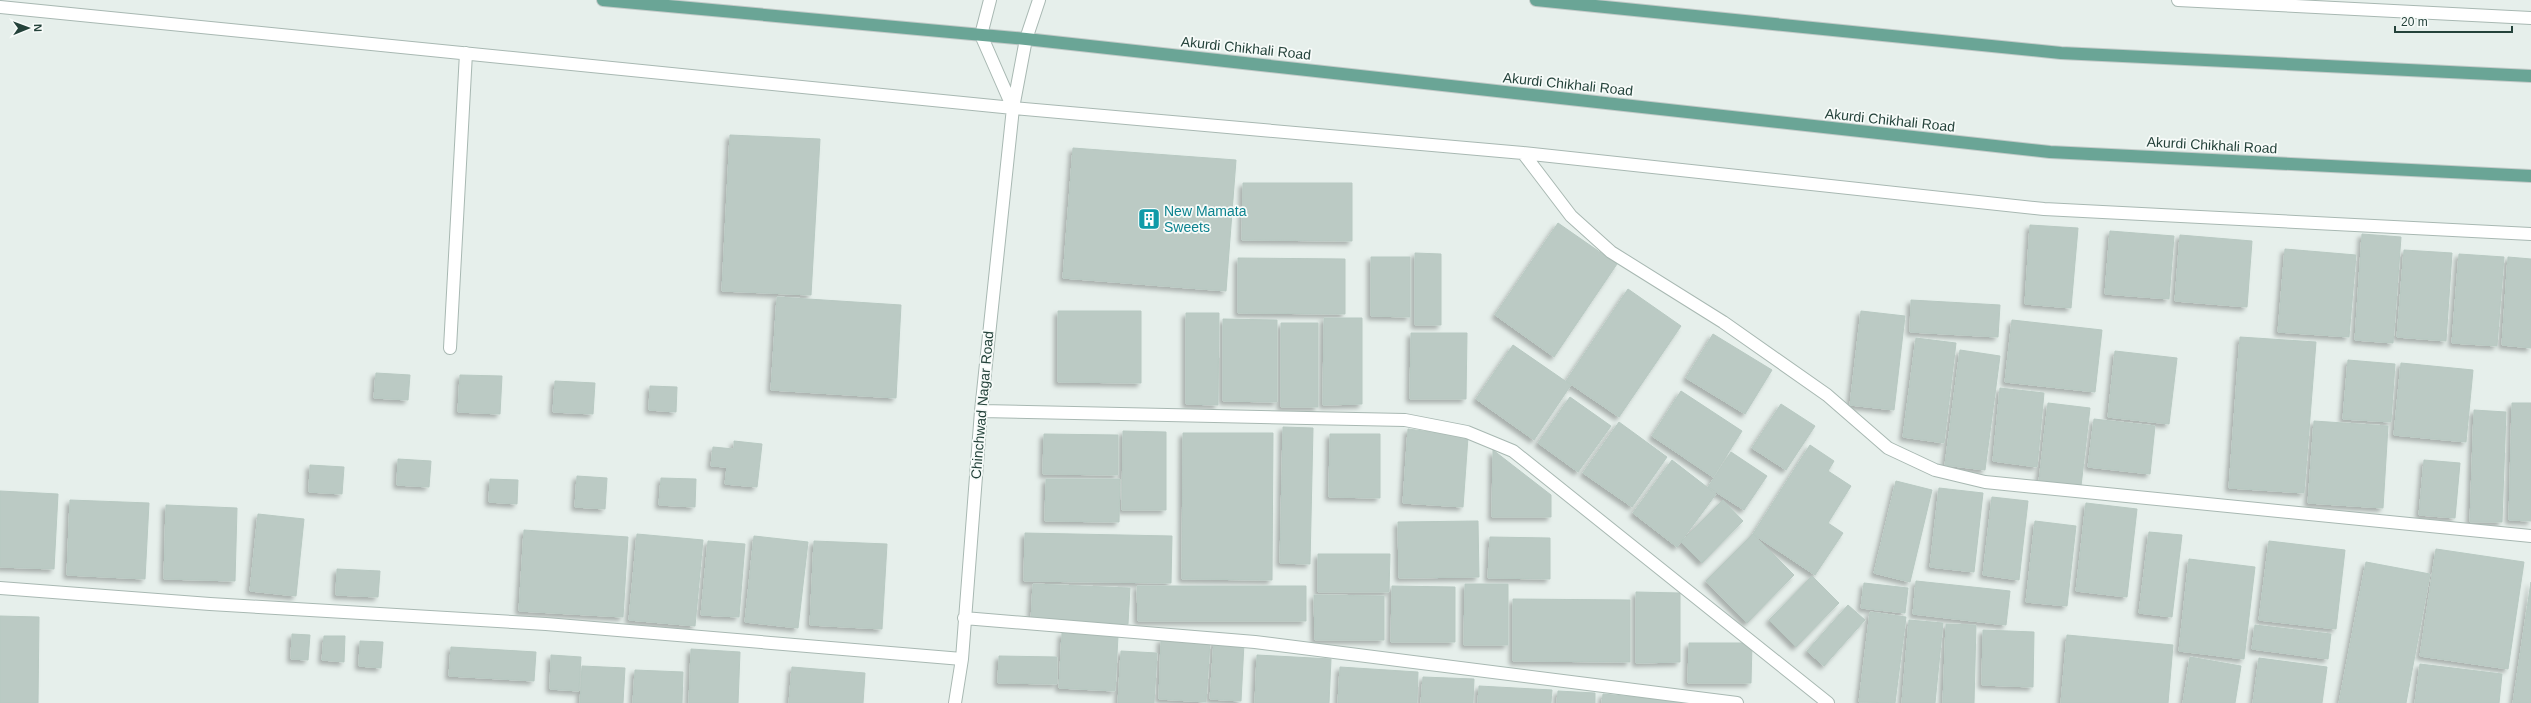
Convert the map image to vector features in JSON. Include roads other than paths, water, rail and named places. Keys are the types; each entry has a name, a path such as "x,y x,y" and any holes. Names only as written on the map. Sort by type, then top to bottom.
{"main road":[{"name":"Akurdi Chikhali Road","path":"603,0 1026,39 2050,152 2531,176"},
{"path":"1536,0 2061,53 2531,76"}],"street":[{"path":"990,0 981,35 1013,108"},
{"name":"Chinchwad Nagar Road","path":"956,703 962,659 981,410 1013,108 1026,39 1039,0"},
{"path":"2178,0 2531,18"},
{"path":"0,6 1013,108 1523,153 2044,209 2531,234"},
{"path":"450,348 466,53"},
{"path":"1523,153 1571,216 1611,252 1724,322 1827,395 1888,448 1935,470 1984,482 2531,536"},
{"path":"981,410 1405,420 1467,432 1513,451 1828,703"},
{"path":"0,588 210,604 546,624 962,659"},
{"path":"964,618 1254,642 1737,703"}],"place":[{"name":"New Mamata Sweets","path":"1149,219"}]}
